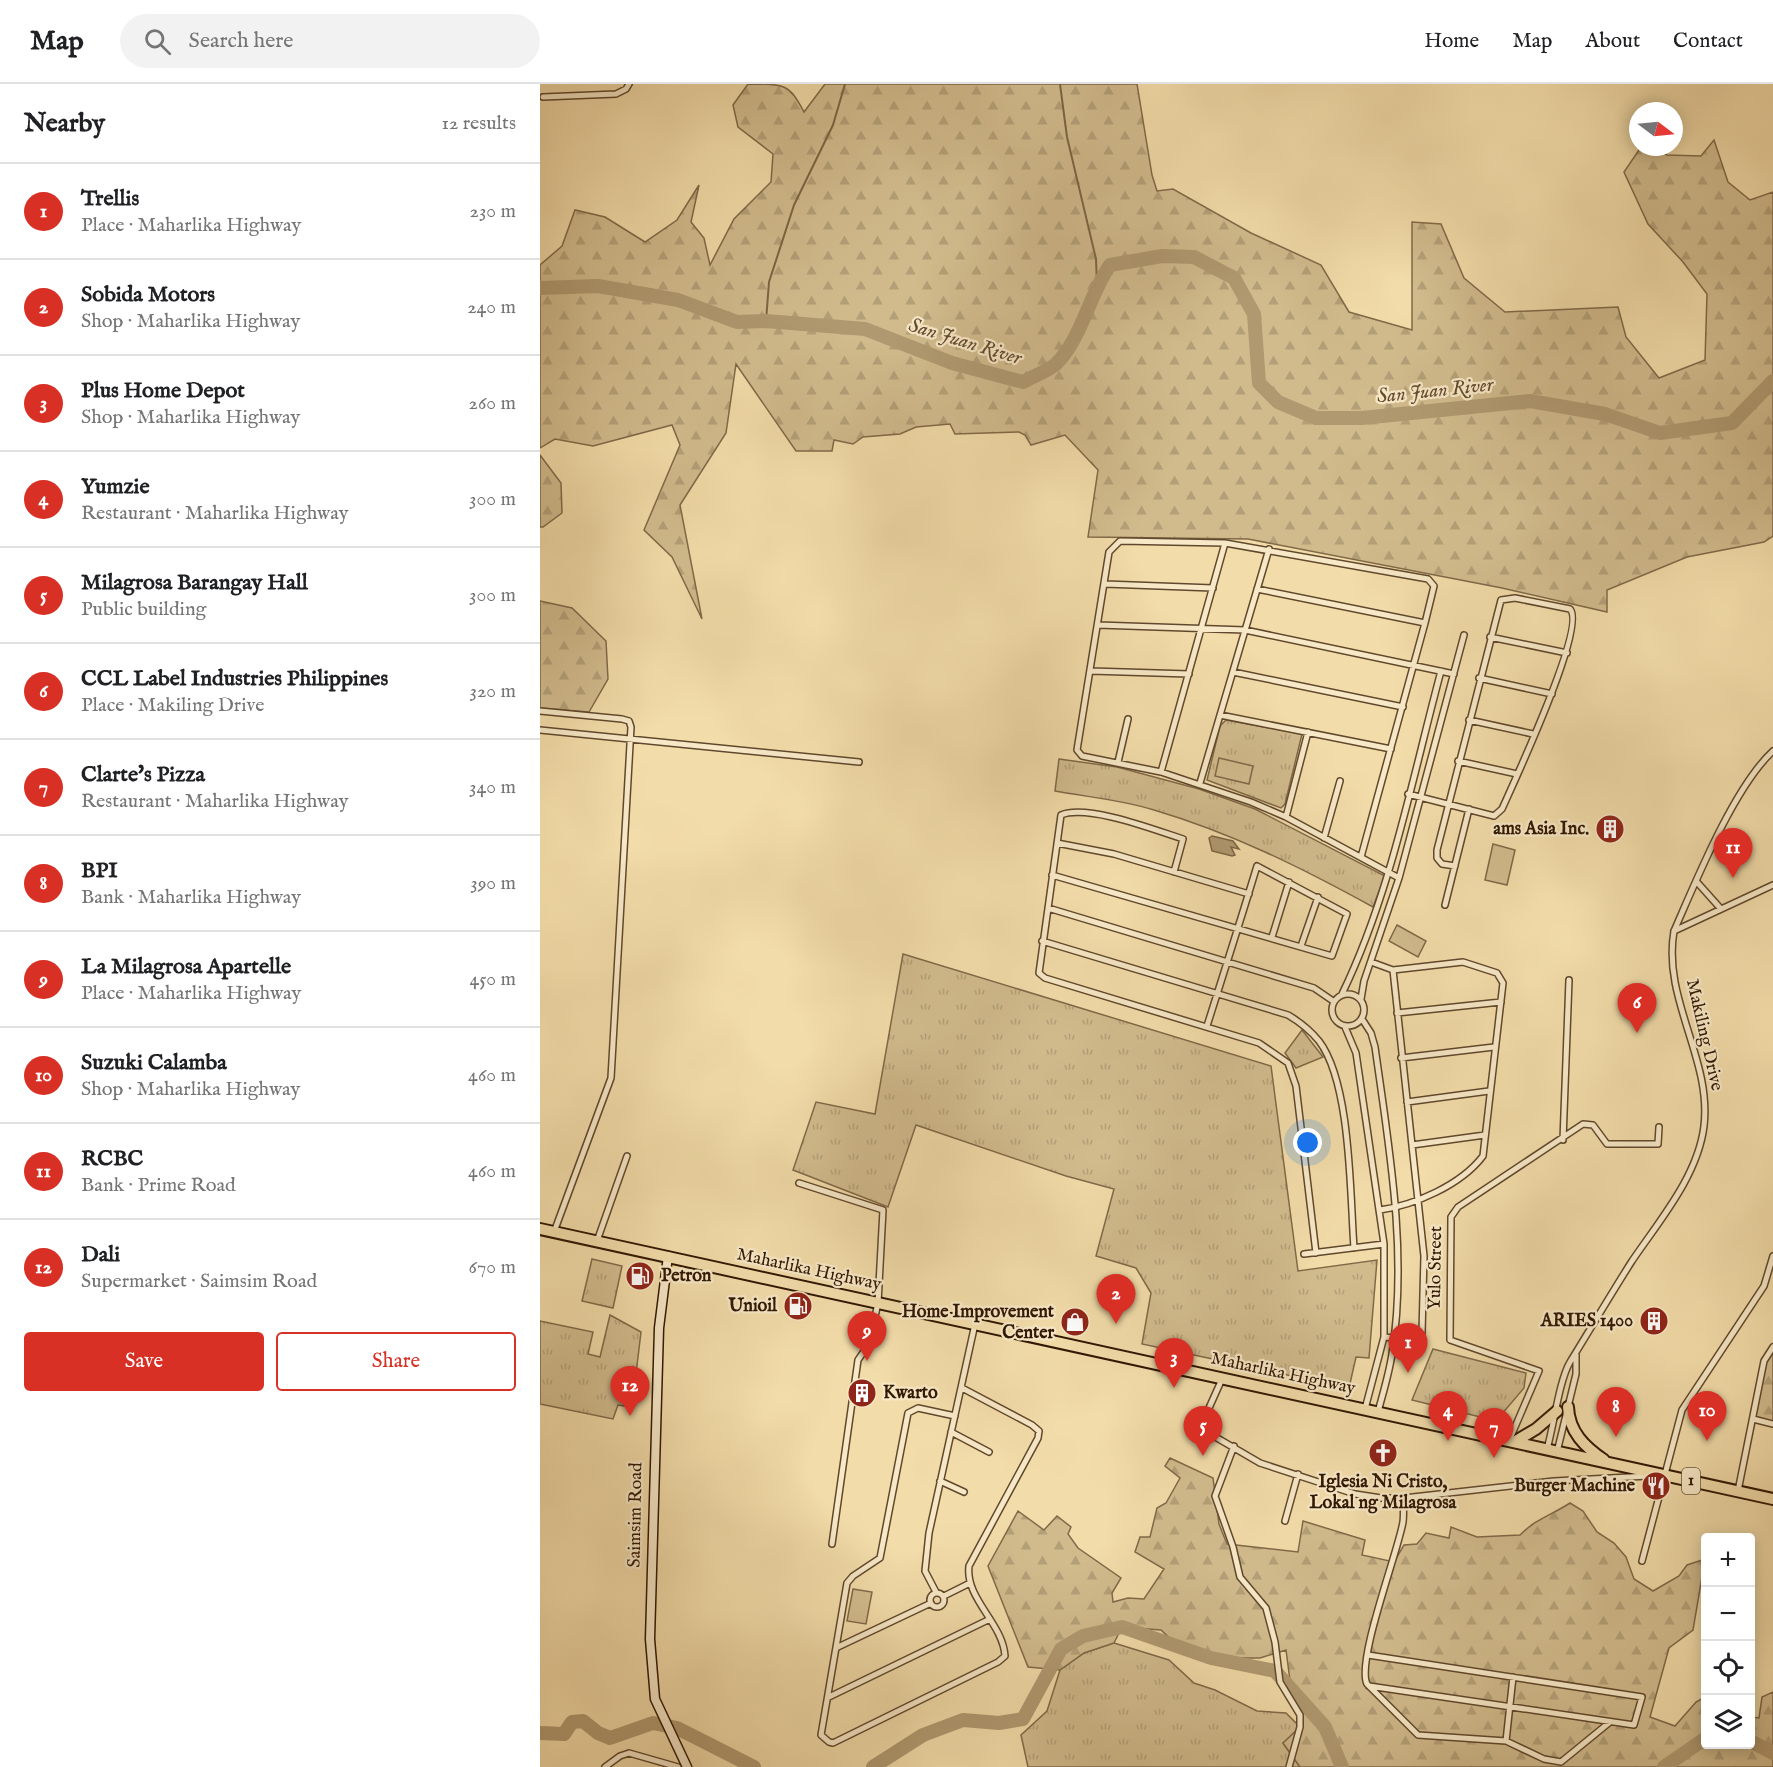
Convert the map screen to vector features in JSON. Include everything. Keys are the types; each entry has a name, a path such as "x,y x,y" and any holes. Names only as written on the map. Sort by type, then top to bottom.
{"highway":[{"name":"Maharlika Highway","path":"540,1229 1773,1499"},
{"path":"1511,1441 1536,1429 1562,1409 1587,1448 1610,1463"}],"street":[{"path":"543,97 616,94 627,90 629,84"},
{"path":"1361,857 1434,586 1428,579 1269,549 1224,543 1120,540 1109,552 1077,750 1082,756 1118,762 1200,783 1286,817 1399,878"},
{"path":"1161,772 1224,543"},
{"path":"1200,783 1269,549"},
{"path":"1105,584 1213,588"},
{"path":"1257,589 1425,623"},
{"path":"1408,794 1448,804 1469,810 1494,816 1502,809 1552,694 1567,653 1575,620 1570,609 1505,598 1501,600 1458,760 1448,804 1437,858 1442,864 1455,866"},
{"path":"1098,626 1245,630 1454,674"},
{"path":"1441,670 1389,872 1359,959 1342,994 1334,1001 1331,1012 1335,1022 1345,1027 1354,1026 1362,1019 1365,1009 1361,999 1399,878 1464,635"},
{"path":"1490,637 1567,653"},
{"path":"1091,672 1189,674"},
{"path":"1233,672 1403,707"},
{"path":"1479,678 1552,694"},
{"path":"540,711 629,721 630,738 610,1078 554,1232"},
{"path":"1220,715 1391,749"},
{"path":"1118,762 1128,719"},
{"path":"1469,720 1533,734"},
{"path":"540,730 859,762"},
{"path":"1286,817 1308,732"},
{"name":"Makiling Drive","path":"1552,1450 1562,1409 1567,1369 1603,1308 1683,1184 1693,1163 1704,1127 1702,1080 1675,987 1672,950 1674,931 1733,807 1762,761 1773,751"},
{"path":"1458,760 1517,774"},
{"path":"1324,838 1340,781"},
{"path":"1445,905 1469,810"},
{"path":"1174,872 1183,839 1127,821 1072,811 1061,815 1039,973 1045,978 1259,1043 1288,1063 1296,1086 1316,1253"},
{"path":"1057,843 1114,854 1249,894"},
{"path":"1052,875 1238,927 1332,956 1347,914 1257,866 1249,894 1238,927 1227,961 1207,1026"},
{"path":"1696,881 1721,909"},
{"path":"1272,937 1289,882"},
{"path":"1674,931 1773,885"},
{"path":"1301,946 1318,897"},
{"path":"1048,908 1314,988 1334,1001"},
{"path":"1042,941 1288,1015 1303,1024 1319,1042 1328,1058 1337,1084 1343,1123 1354,1248"},
{"path":"1371,962 1393,970 1463,962 1502,977 1483,1156 1475,1167 1420,1202 1380,1209"},
{"path":"1384,1337 1417,1340 1422,1333 1424,1256 1420,1202 1401,1058 1393,970"},
{"path":"1563,1140 1569,980"},
{"path":"1342,994 1352,994 1361,999"},
{"path":"1397,1013 1501,1002"},
{"path":"1362,1019 1371,1033 1375,1047 1396,1208 1398,1245 1394,1339 1378,1412"},
{"path":"1345,1027 1356,1053 1384,1244 1384,1337 1365,1409"},
{"path":"1401,1058 1494,1047"},
{"path":"1407,1102 1489,1090"},
{"name":"Yulo Street","path":"1511,1441 1539,1371 1450,1340 1451,1217 1458,1207 1563,1140 1583,1124 1593,1125 1607,1144 1658,1144 1659,1127"},
{"path":"1412,1145 1485,1135"},
{"path":"597,1241 627,1156"},
{"path":"799,1183 883,1210 878,1303 869,1344 858,1355 832,1544"},
{"path":"1304,1254 1384,1244"},
{"name":"Saimsim Road","path":"668,1256 659,1328 652,1539 651,1673 655,1699 687,1767"},
{"path":"1642,1561 1682,1410 1764,1286 1773,1256"},
{"path":"944,1596 936,1592 925,1572 940,1481 975,1324"},
{"path":"1738,1491 1764,1361 1773,1347"},
{"name":"Makiling Drive","path":"1552,1450 1562,1409 1576,1374 1576,1354"},
{"path":"1222,1378 1200,1428 1260,1463 1355,1494 1404,1498 1565,1480 1665,1475"},
{"path":"955,1416 918,1408 908,1413 880,1558 852,1576 847,1582 838,1647 821,1735 824,1740 833,1743 1002,1659 1004,1650 970,1583 968,1572 971,1560 1038,1438 1039,1431 1032,1425 962,1388"},
{"path":"1753,1419 1773,1424"},
{"path":"951,1432 989,1452"},
{"path":"1234,1446 1215,1496 1233,1547 1240,1577 1266,1608 1280,1682 1300,1715 1300,1727 1289,1767"},
{"path":"1285,1521 1298,1474"},
{"path":"940,1481 964,1492"},
{"path":"1404,1498 1403,1522 1368,1654 1364,1678 1369,1686 1418,1735 1506,1741 1550,1762 1561,1762 1610,1722"},
{"path":"936,1592 930,1598 931,1603 936,1607 941,1606 944,1596 970,1583"},
{"path":"838,1647 931,1603"},
{"path":"829,1697 990,1619"},
{"path":"1368,1654 1642,1697 1634,1725 1369,1686"},
{"path":"1506,1741 1513,1677"},
{"path":"605,1767 620,1756 629,1753 678,1767"}],"green space":[{"path":"748,84 771,84 785,88 794,96 804,112 825,84 1137,84 1152,175 1157,191 1173,189 1251,233 1321,265 1349,312 1412,330 1412,222 1441,224 1464,278 1505,312 1618,307 1626,337 1659,378 1705,360 1707,294 1683,262 1648,224 1624,172 1635,156 1701,156 1714,140 1728,182 1750,200 1773,192 1773,536 1764,542 1687,557 1607,590 1607,612 1502,588 1248,539 1088,537 1098,470 1065,435 1031,445 1025,435 1019,432 955,434 950,424 916,427 900,434 863,437 853,444 834,440 832,451 796,451 736,364 726,433 680,505 702,619 672,557 644,530 680,445 672,425 593,446 555,439 540,448 540,265 562,246 575,210 605,217 645,242 677,220 699,185 691,222 704,238 710,265 734,219 771,182 773,154 738,127 733,105"},
{"path":"540,455 561,483 562,513 543,527 540,527"},
{"path":"540,601 572,608 606,641 608,679 589,712 540,708"},
{"path":"1226,720 1302,734 1285,804 1281,808 1207,780 1220,726"},
{"path":"1219,758 1253,766 1249,784 1215,776"},
{"path":"1059,759 1117,767 1199,789 1255,809 1385,876 1373,907 1293,865 1211,829 1142,807 1055,791"},
{"path":"1493,844 1515,850 1507,885 1485,880"},
{"path":"1397,925 1426,941 1418,957 1389,941"},
{"path":"903,954 1271,1066 1298,1271 1377,1260 1369,1358 1356,1357 1349,1388 1142,1344 1151,1293 1136,1268 1096,1256 1114,1189 1066,1176 916,1125 888,1207 793,1170 816,1102 875,1114"},
{"path":"1302,1030 1323,1057 1296,1068 1285,1053"},
{"path":"592,1259 622,1266 613,1308 582,1301"},
{"path":"610,1315 641,1332 632,1407 618,1405 613,1419 540,1404 540,1321 593,1332 588,1354 600,1357"},
{"path":"1773,1348 1773,1423 1754,1419 1764,1362"},
{"path":"1433,1349 1526,1373 1524,1388 1496,1421 1412,1400"},
{"path":"1170,1458 1213,1478 1219,1524 1227,1544 1298,1552 1303,1521 1365,1540 1362,1555 1394,1562 1404,1545 1417,1544 1426,1533 1449,1538 1451,1527 1477,1537 1520,1535 1538,1521 1570,1503 1583,1511 1597,1532 1614,1543 1626,1557 1634,1579 1653,1591 1679,1576 1687,1565 1701,1560 1701,1583 1693,1630 1669,1648 1650,1717 1675,1726 1701,1699 1701,1749 1755,1749 1755,1718 1759,1718 1762,1697 1773,1692 1773,1767 1300,1767 1283,1743 1300,1727 1291,1688 1286,1650 1260,1658 1211,1658 1178,1646 1161,1630 1122,1627 1114,1643 1084,1653 1060,1670 1028,1667 988,1566 1018,1511 1044,1530 1057,1516 1071,1527 1068,1534 1078,1548 1121,1578 1112,1593 1113,1602 1128,1598 1144,1599 1164,1569 1135,1552 1140,1537 1150,1537 1157,1508 1166,1503 1180,1478 1165,1466"},
{"path":"853,1589 872,1592 866,1624 847,1621"},
{"path":"1114,1643 1169,1660 1194,1683 1215,1690 1257,1711 1286,1713 1300,1727 1283,1743 1300,1767 1028,1767 1021,1735 1047,1711 1060,1670 1084,1653"}],"shaded area":[{"path":"1212,836 1233,841 1239,849 1231,847 1235,855 1232,856 1212,851 1209,838"}],"waterway":[{"path":"766,321 769,282 794,205 833,125 845,84"},
{"path":"1060,84 1067,137 1096,259 1097,285"},
{"name":"San Juan River","path":"540,288 598,286 678,300 737,322 766,321 865,329 952,363 1023,382 1053,367 1065,354 1110,265 1162,256 1194,257 1234,278 1254,314 1259,383 1278,402 1316,418 1362,418 1530,401 1605,414 1660,433 1732,423 1773,381"},
{"path":"873,1767 923,1735 963,1720 999,1723 1023,1719 1061,1649 1083,1636 1122,1627 1211,1658 1275,1671 1325,1727 1342,1767"},
{"path":"540,1733 564,1734 572,1722 583,1721 598,1733 610,1738 653,1723 677,1728 754,1767"},
{"path":"1664,1767 1701,1741"},
{"path":"1755,1744 1773,1753"}],"place":[{"name":"ams Asia Inc.","path":"1610,829"},
{"name":"RCBC","path":"1733,878"},
{"name":"CCL Label Industries Philippines","path":"1637,1033"},
{"name":"Petron","path":"640,1276"},
{"name":"Unioil","path":"798,1306"},
{"name":"ARIES 1400","path":"1654,1321"},
{"name":"Home Improvement Center","path":"1075,1322"},
{"name":"Sobida Motors","path":"1116,1324"},
{"name":"La Milagrosa Apartelle","path":"867,1361"},
{"name":"Trellis","path":"1408,1373"},
{"name":"Plus Home Depot","path":"1174,1388"},
{"name":"Kwarto","path":"862,1393"},
{"name":"Dali","path":"630,1416"},
{"name":"BPI","path":"1616,1437"},
{"name":"Yumzie","path":"1448,1441"},
{"name":"Suzuki Calamba","path":"1707,1441"},
{"name":"Iglesia Ni Cristo, Lokal ng Milagrosa","path":"1383,1453"},
{"name":"Milagrosa Barangay Hall","path":"1203,1456"},
{"name":"Clarte's Pizza","path":"1494,1458"},
{"name":"Burger Machine","path":"1656,1486"}]}
